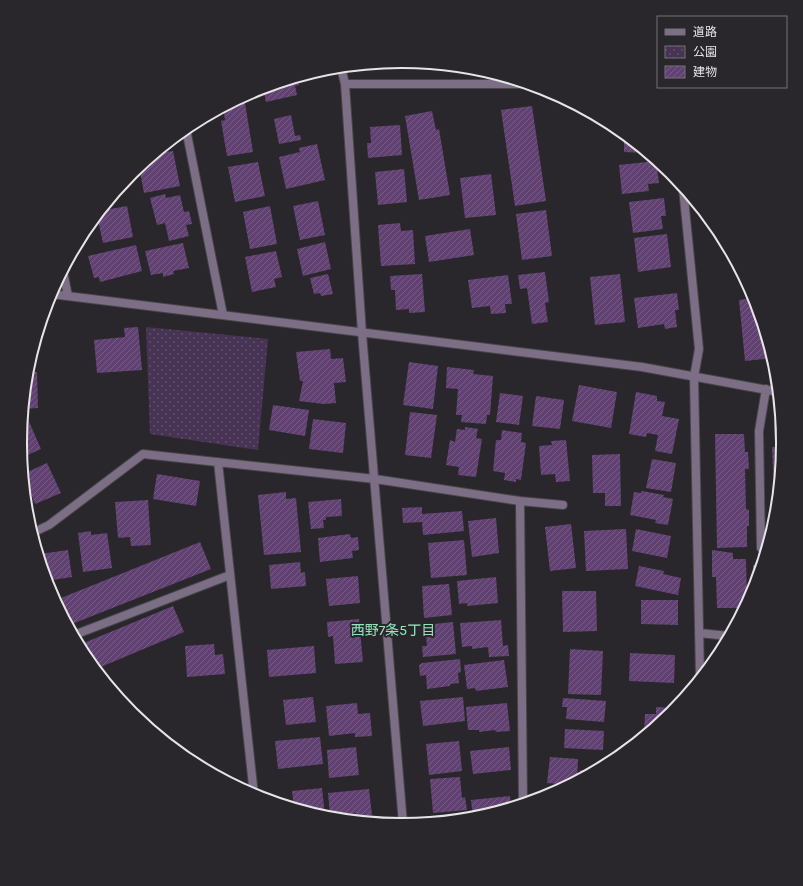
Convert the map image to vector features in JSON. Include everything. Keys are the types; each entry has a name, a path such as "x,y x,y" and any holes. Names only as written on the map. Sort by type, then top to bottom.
{"street":[{"path":"343,74 345,84 362,333 403,818"},
{"path":"345,84 508,84"},
{"path":"187,136 223,315"},
{"path":"684,197 699,349 694,377 700,670"},
{"path":"65,280 68,296"},
{"path":"58,295 642,367 773,391"},
{"path":"761,547 759,431 766,390"},
{"path":"38,530 49,525 143,454 375,479 520,501 563,505"},
{"path":"218,462 253,787"},
{"path":"520,501 523,798"},
{"path":"79,633 230,575"},
{"path":"699,633 723,635"}],"green space":[{"path":"146,327 268,339 258,450 150,434"}],"building":[{"path":"299,83 299,85 295,86 297,95 266,102 264,94"},
{"path":"245,103 253,152 227,156 221,121 225,120 224,114"},
{"path":"532,106 546,201 515,206 501,110"},
{"path":"432,111 436,130 439,129 450,195 419,200 405,116"},
{"path":"291,115 295,136 300,135 301,140 279,144 274,119"},
{"path":"400,125 402,155 368,158 367,143 371,143 370,127"},
{"path":"624,142 637,153 624,152"},
{"path":"317,144 325,180 286,189 279,157 300,152 299,148"},
{"path":"173,151 180,186 144,193 140,175 166,152"},
{"path":"258,162 265,196 235,202 228,167"},
{"path":"649,162 657,170 659,183 648,184 649,191 622,194 619,165"},
{"path":"404,169 407,202 378,205 375,172"},
{"path":"491,174 496,215 465,218 460,178"},
{"path":"165,194 166,198 180,195 184,212 189,211 192,224 186,225 189,236 169,241 165,223 157,225 150,198"},
{"path":"664,198 666,216 661,216 663,229 633,233 629,202"},
{"path":"318,201 325,235 300,240 293,206"},
{"path":"127,206 133,237 103,243 99,223 109,209"},
{"path":"270,206 277,244 250,249 243,212"},
{"path":"546,210 552,256 522,260 516,214"},
{"path":"400,223 401,231 413,230 415,264 381,266 378,225"},
{"path":"470,229 474,255 429,262 425,236"},
{"path":"667,234 671,267 638,272 634,238"},
{"path":"325,242 331,269 303,276 297,249"},
{"path":"183,243 189,268 173,271 174,274 163,277 163,273 151,275 145,251"},
{"path":"136,245 142,271 100,282 99,277 94,278 88,256"},
{"path":"276,251 282,277 274,279 276,287 252,292 245,257"},
{"path":"545,272 549,302 545,303 548,322 532,324 527,288 520,289 518,275"},
{"path":"328,274 333,294 321,296 320,293 314,294 310,278"},
{"path":"422,274 425,312 409,313 409,309 396,310 395,290 391,290 390,276"},
{"path":"620,274 625,322 595,325 590,277"},
{"path":"508,275 512,304 505,304 506,313 491,314 490,306 472,308 468,280"},
{"path":"677,293 679,310 675,310 677,327 665,329 664,324 638,328 634,298"},
{"path":"747,299 756,323 766,359 745,361 739,300"},
{"path":"138,327 142,370 97,373 94,340 125,337 124,328"},
{"path":"330,349 331,359 343,358 346,382 334,383 336,403 324,404 299,401 303,381 300,381 296,352"},
{"path":"409,362 438,366 433,409 403,405"},
{"path":"447,367 474,370 473,374 493,376 490,415 487,415 486,424 461,422 462,415 456,415 458,389 446,388"},
{"path":"34,372 37,372 38,408 29,409"},
{"path":"579,385 617,392 611,428 572,421"},
{"path":"636,392 657,396 657,401 665,402 662,416 679,419 672,454 655,451 658,435 647,433 646,437 629,434"},
{"path":"500,393 523,396 519,425 496,422"},
{"path":"536,396 564,400 560,429 532,426"},
{"path":"273,405 309,410 305,436 269,430"},
{"path":"410,412 437,415 431,458 405,455"},
{"path":"28,419 41,449 28,455"},
{"path":"313,419 346,423 343,453 309,449"},
{"path":"465,427 478,429 476,438 482,439 476,477 458,475 459,467 446,465 450,440 455,442 457,429 465,430"},
{"path":"502,430 522,433 521,442 526,443 521,480 516,479 516,482 504,480 505,473 493,471 496,440 501,440"},
{"path":"715,434 744,434 745,452 748,452 749,469 745,469 746,509 749,510 747,547 717,548"},
{"path":"566,440 570,481 556,482 555,474 541,475 539,446 552,445 551,441"},
{"path":"772,447 776,447 775,467 774,485"},
{"path":"620,454 621,506 605,506 605,493 593,493 592,455"},
{"path":"652,459 676,463 671,492 646,488"},
{"path":"47,463 61,493 35,504 30,491 28,472"},
{"path":"157,474 200,481 196,506 153,499"},
{"path":"642,491 664,495 663,497 673,499 668,525 655,523 656,520 630,515 634,492 641,493"},
{"path":"286,492 286,499 296,498 301,552 264,555 258,495"},
{"path":"341,499 342,516 326,517 326,520 323,520 324,528 311,529 308,502"},
{"path":"148,500 151,545 131,546 130,537 118,538 115,502"},
{"path":"422,507 422,514 462,511 464,531 423,535 422,522 403,523 402,508"},
{"path":"496,518 499,553 472,557 468,521"},
{"path":"571,524 576,568 550,571 545,527"},
{"path":"626,529 628,569 586,571 584,531"},
{"path":"636,529 671,536 667,558 632,551"},
{"path":"91,531 91,535 107,533 112,568 83,572 78,533"},
{"path":"350,534 351,538 358,537 359,550 352,551 353,558 320,562 318,538"},
{"path":"464,540 467,575 431,578 428,543"},
{"path":"200,542 211,569 74,623 61,598"},
{"path":"68,550 72,577 54,580 44,553"},
{"path":"712,550 733,553 733,559 746,559 747,587 737,608 717,608 716,577 712,577"},
{"path":"300,562 301,573 305,572 306,586 271,589 269,565"},
{"path":"639,566 664,571 663,574 681,578 678,595 635,586"},
{"path":"358,576 360,603 329,606 326,579"},
{"path":"496,577 498,603 467,606 467,603 459,604 457,581"},
{"path":"449,584 452,615 424,618 422,586"},
{"path":"562,591 596,591 597,631 563,632"},
{"path":"641,600 678,600 678,625 641,624"},
{"path":"173,606 184,632 101,667 85,643"},
{"path":"359,619 363,662 335,664 333,636 328,637 327,622"},
{"path":"501,620 503,646 508,645 509,656 489,657 488,647 472,649 472,646 462,647 460,623"},
{"path":"453,622 456,654 423,657 422,646 427,646 425,625"},
{"path":"214,644 215,655 223,654 225,674 187,677 185,646"},
{"path":"314,646 316,673 269,677 267,650"},
{"path":"570,649 603,651 601,695 568,694"},
{"path":"630,653 675,655 674,683 629,681"},
{"path":"460,659 461,672 458,673 459,683 450,684 450,686 427,689 426,675 420,676 419,665 422,663"},
{"path":"504,660 508,687 476,691 475,688 467,689 464,665"},
{"path":"313,697 316,722 286,725 283,700"},
{"path":"463,697 465,721 423,726 420,701"},
{"path":"563,698 606,701 604,722 566,719 567,707 562,707"},
{"path":"357,703 358,714 370,713 372,736 355,737 355,733 329,736 326,706"},
{"path":"507,703 510,731 496,732 495,730 479,732 479,730 468,730 466,707"},
{"path":"656,707 666,708 644,728 645,714 656,714"},
{"path":"565,729 604,731 603,750 564,748"},
{"path":"320,737 323,764 278,769 275,741"},
{"path":"459,741 462,771 429,775 426,744"},
{"path":"356,747 359,775 329,778 327,750"},
{"path":"509,747 511,770 473,774 470,751"},
{"path":"550,757 578,759 577,773 556,784 547,783"},
{"path":"460,777 462,798 465,797 467,810 433,813 430,779"},
{"path":"322,788 324,809 293,802 292,791"},
{"path":"369,789 372,815 365,815 330,810 328,793"},
{"path":"510,796 510,801 472,810 471,800"}],"district":[{"name":"西野7条5丁目","path":"393,630"}]}
